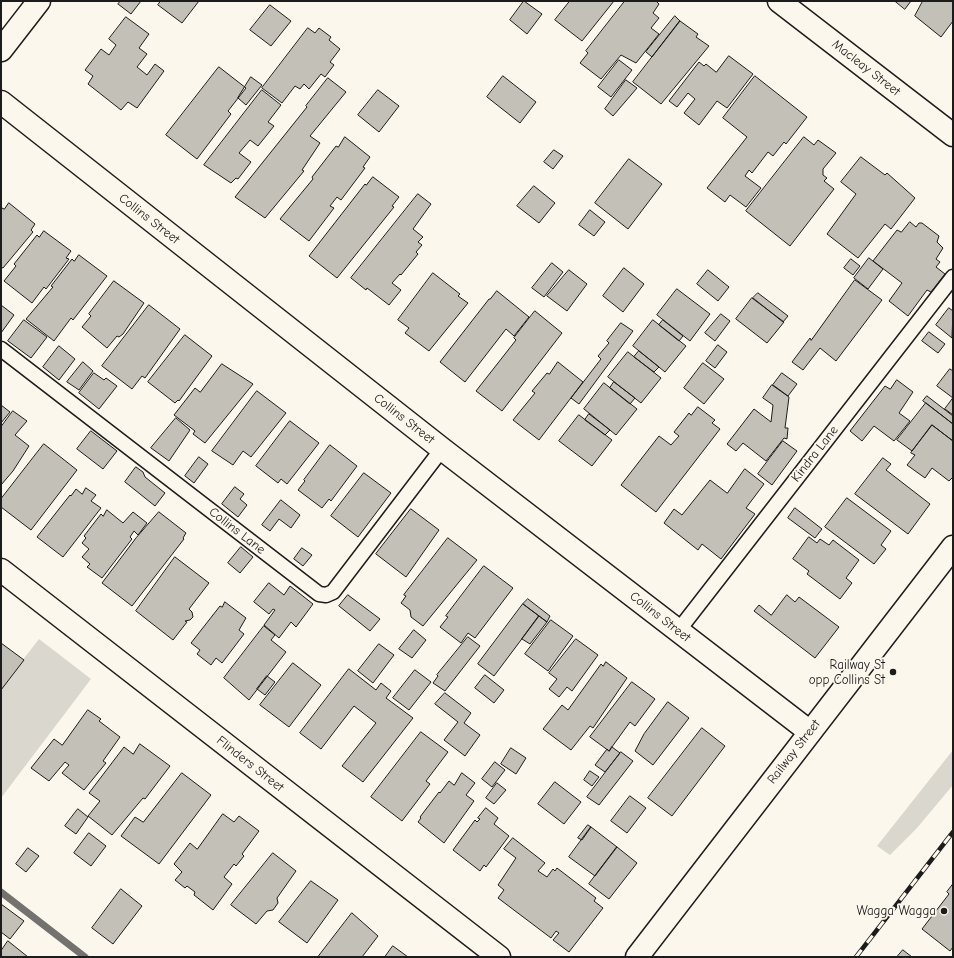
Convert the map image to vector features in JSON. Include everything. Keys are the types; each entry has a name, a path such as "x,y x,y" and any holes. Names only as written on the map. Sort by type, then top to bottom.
{"street":[{"path":"1,50 39,1"},
{"name":"Macleay Street","path":"779,1 953,135"},
{"name":"Collins Street","path":"1,102 442,449 810,732"},
{"name":"Railway Street","path":"637,957 953,547"},
{"name":"Flinders Street","path":"1,570 499,957"}],"lane":[{"name":"Kindra Lane","path":"678,631 953,277"},
{"name":"Collins Lane","path":"1,349 319,594 326,595 333,592 442,449"}],"shaded area":[{"path":"39,639 91,679 1,798 1,688"},
{"path":"953,750 953,785 917,828 890,855 877,846"}],"building":[{"path":"121,1 141,1 131,14 118,4"},
{"path":"161,1 199,1 182,23 158,5"},
{"path":"524,1 542,14 527,34 510,20"},
{"path":"570,1 614,1 582,41 555,20"},
{"path":"625,1 656,1 659,4 653,13 659,18 651,28 659,34 636,63 621,55 601,79 580,63 588,53 586,51"},
{"path":"895,1 911,1 905,9"},
{"path":"923,1 953,1 953,21 941,37 915,16"},
{"path":"270,5 291,21 271,46 250,30"},
{"path":"675,16 680,21 652,57 646,52"},
{"path":"126,17 149,34 139,48 147,54 137,67 147,75 155,64 164,71 137,108 128,102 121,110 88,84 93,76 85,70 101,49 109,55 116,45 109,39"},
{"path":"680,21 698,34 696,37 709,46 661,104 633,82"},
{"path":"308,28 315,33 319,28 331,37 329,40 340,49 330,62 334,65 325,77 321,74 309,89 304,84 300,89 295,86 282,103 262,88"},
{"path":"729,56 753,74 727,108 717,101 699,125 684,113 695,99 688,93 677,107 669,101 699,62 704,66 706,64 716,72"},
{"path":"619,60 632,70 611,97 598,87"},
{"path":"219,67 246,88 228,111 231,114 197,159 166,135"},
{"path":"503,76 536,102 520,123 487,97"},
{"path":"755,76 807,117 786,144 784,142 773,156 768,152 752,173 749,170 745,176 761,188 746,207 730,195 725,202 707,188 747,137 723,118"},
{"path":"251,77 262,85 246,105 238,98"},
{"path":"328,78 346,92 310,136 320,143 302,170 304,171 265,218 235,197 307,107 306,106"},
{"path":"626,80 637,88 613,116 605,109"},
{"path":"262,90 281,105 268,122 274,126 258,146 250,140 239,153 251,162 238,179 236,178 231,183 204,165"},
{"path":"378,90 399,106 379,132 358,115"},
{"path":"345,137 370,157 363,167 365,168 341,200 337,197 330,206 334,208 309,241 280,219 313,179 312,177 336,146 338,147"},
{"path":"804,137 814,145 818,140 836,153 823,169 823,175 827,178 824,181 834,189 790,246 746,211"},
{"path":"554,150 563,156 553,169 544,162"},
{"path":"861,157 885,175 887,173 915,198 891,229 885,224 858,258 827,234 856,194 841,182"},
{"path":"629,159 662,184 628,229 595,203"},
{"path":"373,177 399,197 392,206 394,207 337,278 309,256 365,184 366,185"},
{"path":"534,186 555,203 539,223 517,206"},
{"path":"418,194 431,204 413,229 423,237 418,242 422,245 416,252 418,254 401,275 400,274 392,283 401,290 389,305 351,278"},
{"path":"9,203 35,224 31,230 33,232 3,268 1,267 1,209 4,209"},
{"path":"590,210 605,222 594,236 579,225"},
{"path":"910,222 916,227 919,223 922,223 939,236 937,242 943,248 936,259 940,262 936,267 945,274 931,292 927,290 908,316 889,301 902,283 873,261 897,230 901,232"},
{"path":"44,231 71,251 66,258 69,259 46,289 44,287 32,303 4,281 16,266 14,264 37,235 39,237"},
{"path":"79,255 107,276 73,320 71,318 54,341 26,319 53,287 51,286 72,259 74,261"},
{"path":"869,258 883,269 868,289 854,278"},
{"path":"851,259 860,266 853,275 844,268"},
{"path":"552,263 563,272 544,297 532,288"},
{"path":"624,268 644,284 623,312 603,296"},
{"path":"569,270 587,284 567,311 547,296"},
{"path":"708,270 729,287 718,301 697,284"},
{"path":"433,273 460,294 458,296 468,303 429,351 405,333 409,328 398,320"},
{"path":"855,280 882,300 836,361 820,348 803,370 792,362 810,338 811,340"},
{"path":"114,281 144,303 123,334 119,337 117,336 107,348 82,327 91,316 89,314"},
{"path":"677,289 710,314 690,341 657,315"},
{"path":"497,291 529,317 514,336 506,329 465,382 440,362 489,299"},
{"path":"758,293 788,316 783,322 753,298"},
{"path":"752,298 784,322 767,343 736,319"},
{"path":"1,305 14,315 1,333"},
{"path":"149,305 180,329 145,378 142,376 132,389 102,366"},
{"path":"949,308 953,311 952,338 936,325"},
{"path":"535,311 562,333 502,411 476,391 516,340 514,338"},
{"path":"721,314 730,321 715,341 705,333"},
{"path":"24,320 47,337 31,358 8,341"},
{"path":"653,320 686,346 665,372 633,346"},
{"path":"663,320 683,336 679,341 659,325"},
{"path":"621,323 633,331 579,404 571,398 601,359 598,356 609,343 607,341"},
{"path":"929,332 945,344 938,353 922,341"},
{"path":"185,335 212,356 179,401 178,400 175,403 148,382"},
{"path":"718,345 727,352 715,368 706,361"},
{"path":"59,346 75,359 59,380 43,367"},
{"path":"639,351 659,367 654,372 634,357"},
{"path":"628,352 661,378 641,403 608,377"},
{"path":"83,362 93,371 79,390 67,382"},
{"path":"558,362 583,382 539,440 513,420 535,393 532,391 547,373 549,374"},
{"path":"703,363 724,379 704,404 684,388"},
{"path":"222,364 253,384 205,443 193,434 195,431 174,415 195,388 200,392"},
{"path":"950,369 953,371 953,398 937,386"},
{"path":"94,373 104,380 106,378 117,386 99,409 79,393"},
{"path":"782,373 797,384 788,396 773,385"},
{"path":"897,380 913,392 899,413 910,421 894,441 874,426 862,441 850,431 885,386 890,389"},
{"path":"614,382 635,398 630,404 610,388"},
{"path":"604,383 637,409 616,435 584,409"},
{"path":"772,385 789,397 785,428 788,428 787,439 784,438 766,461 743,443 736,451 727,444 754,409 771,422 773,405 763,398"},
{"path":"257,391 286,413 251,457 243,451 233,465 212,451"},
{"path":"927,396 953,416 953,424 923,401"},
{"path":"953,398 953,415 945,409"},
{"path":"926,403 953,424 953,441 932,425 912,451 897,440"},
{"path":"1,405 10,412 1,423"},
{"path":"698,407 715,420 712,423 720,429 656,512 621,485 659,436 671,445 679,436 674,432 689,413 691,415"},
{"path":"13,411 27,421 15,435 29,446 13,471 1,485 1,427"},
{"path":"589,414 610,430 605,435 585,420"},
{"path":"579,415 612,440 592,466 559,441"},
{"path":"176,418 190,430 169,461 151,448"},
{"path":"290,421 319,443 287,484 281,479 278,483 256,466"},
{"path":"932,425 953,441 953,477 949,481 932,468 925,478 907,465 915,455 911,453"},
{"path":"91,431 117,451 103,469 77,449"},
{"path":"783,441 797,451 772,485 758,474"},
{"path":"44,444 77,470 31,530 1,507 1,499"},
{"path":"330,445 357,466 331,501 329,499 322,508 298,490"},
{"path":"199,457 208,464 194,483 185,476"},
{"path":"883,458 891,464 886,470 930,504 908,534 855,494"},
{"path":"136,467 143,472 145,477 165,493 155,506 125,482"},
{"path":"745,469 764,484 746,508 755,514 721,559 702,544 698,550 664,523 674,509 682,515 710,480 727,493"},
{"path":"364,473 391,493 358,537 331,516"},
{"path":"235,487 244,494 240,499 247,505 238,517 222,504"},
{"path":"86,488 96,495 91,501 101,508 63,557 37,537 76,489 82,494"},
{"path":"847,498 891,531 881,545 886,549 874,564 825,527"},
{"path":"281,500 300,515 291,528 279,519 270,531 262,525"},
{"path":"795,508 822,529 815,538 788,518"},
{"path":"411,509 439,530 406,577 376,554"},
{"path":"107,510 123,523 133,512 147,523 138,535 134,531 130,537 132,539 102,578 87,567 90,564 82,557 89,549 82,543 86,538 84,536 101,514 103,516"},
{"path":"159,512 186,533 183,538 184,539 132,606 102,583 136,538"},
{"path":"809,537 817,543 820,539 829,545 833,540 859,560 846,578 852,583 840,599 807,574 809,571 793,559"},
{"path":"448,538 477,560 423,626 411,617 410,610 401,603 406,596 404,595"},
{"path":"241,547 253,557 240,573 228,563"},
{"path":"302,548 312,555 303,566 294,559"},
{"path":"175,557 209,583 189,609 192,612 193,617 190,620 185,621 187,622 173,640 136,611"},
{"path":"484,566 513,588 475,638 468,633 461,643 440,627 448,617 446,616"},
{"path":"269,583 284,595 290,586 313,604 296,627 291,622 279,638 264,625 275,610 273,609 269,614 254,602"},
{"path":"348,595 380,619 370,631 339,606"},
{"path":"787,595 795,602 799,597 839,627 815,658 754,611 759,605 771,615"},
{"path":"528,599 550,616 547,622 523,604"},
{"path":"225,602 246,618 239,630 244,634 222,663 216,658 211,665 197,654 200,650 191,643 220,606 222,607"},
{"path":"523,604 539,616 494,676 478,664"},
{"path":"539,616 547,622 530,644 522,639"},
{"path":"551,620 573,636 548,671 525,654"},
{"path":"264,626 275,635 271,640 286,652 249,700 224,678"},
{"path":"414,630 426,640 412,658 399,649"},
{"path":"468,637 480,646 445,691 433,683 438,676 437,675"},
{"path":"576,639 598,655 572,691 567,687 559,697 549,689 557,679 549,673"},
{"path":"1,643 24,660 1,690"},
{"path":"379,644 394,655 373,683 358,671"},
{"path":"606,662 627,678 593,728 590,726 571,750 543,729 562,705 568,710 601,664 603,666"},
{"path":"293,663 321,685 289,727 260,705"},
{"path":"349,669 376,690 381,683 391,691 386,698 413,718 363,782 342,766 376,723 354,706 321,749 300,733"},
{"path":"415,670 431,682 409,710 393,698"},
{"path":"485,675 504,690 494,703 475,688"},
{"path":"267,676 275,682 265,695 257,689"},
{"path":"632,682 655,699 635,726 630,722 609,751 590,737"},
{"path":"445,693 471,713 464,723 480,735 465,756 444,740 458,722 435,704"},
{"path":"668,702 689,718 653,765 635,751 644,734"},
{"path":"88,710 101,719 99,721 120,737 103,761 106,763 84,790 62,773 69,765 65,762 49,781 31,768 54,739 62,745"},
{"path":"702,728 725,746 672,816 648,798"},
{"path":"421,732 448,752 426,781 430,784 402,821 371,797"},
{"path":"140,744 170,766 145,799 143,798 112,835 88,816 100,801 89,793 124,747 133,754"},
{"path":"612,747 620,753 605,772 595,765 607,749 609,751"},
{"path":"511,748 526,758 516,774 501,764"},
{"path":"621,752 633,761 599,805 587,797"},
{"path":"495,762 505,770 492,787 482,779"},
{"path":"590,771 599,777 592,786 584,780"},
{"path":"182,773 211,795 159,864 121,836 135,817 143,822"},
{"path":"462,773 475,783 466,795 474,801 444,843 418,822 421,818 420,817 439,792 440,793 449,781 454,785"},
{"path":"555,782 581,802 564,824 538,804"},
{"path":"497,783 506,790 494,804 486,798"},
{"path":"630,796 646,808 627,833 611,821"},
{"path":"486,808 498,818 494,824 509,836 486,867 484,865 480,871 453,850 475,820 477,822 480,819 478,818"},
{"path":"78,809 88,817 76,834 65,826"},
{"path":"223,814 234,822 239,816 259,831 242,854 244,856 236,866 234,864 224,877 232,884 213,910 194,895 195,892 187,886 185,888 175,880 182,872 174,864 190,843 197,849"},
{"path":"588,825 591,827 582,840 578,838"},
{"path":"591,827 617,847 595,876 569,857"},
{"path":"89,833 106,846 91,866 74,853"},
{"path":"513,838 545,863 538,871 547,877 553,869 555,871 557,868 596,898 594,901 603,908 569,952 553,940 559,933 556,931 551,938 498,898 504,890 498,885 516,858 504,849"},
{"path":"617,847 637,863 609,899 589,884"},
{"path":"28,848 39,856 26,872 16,864"},
{"path":"273,853 296,871 277,898 278,903 273,910 267,911 256,924 231,905"},
{"path":"311,881 338,900 307,943 279,922"},
{"name":"Wagga Wagga","path":"953,884 953,947 950,951 922,929 949,894 947,892"},
{"path":"121,889 142,906 113,944 92,928"},
{"path":"1,904 24,921 10,939 1,932"},
{"path":"352,913 378,936 362,957 318,957"},
{"path":"8,941 28,957 1,957 1,951"},
{"path":"393,946 408,957 385,957"},
{"path":"903,950 912,957 897,957"}],"waterway":[{"path":"1,892 85,957"}],"railway":[{"path":"856,957 953,832"}],"place":[{"name":"Railway St opp Collins St","path":"893,672"},
{"name":"Wagga Wagga","path":"944,911"}]}
